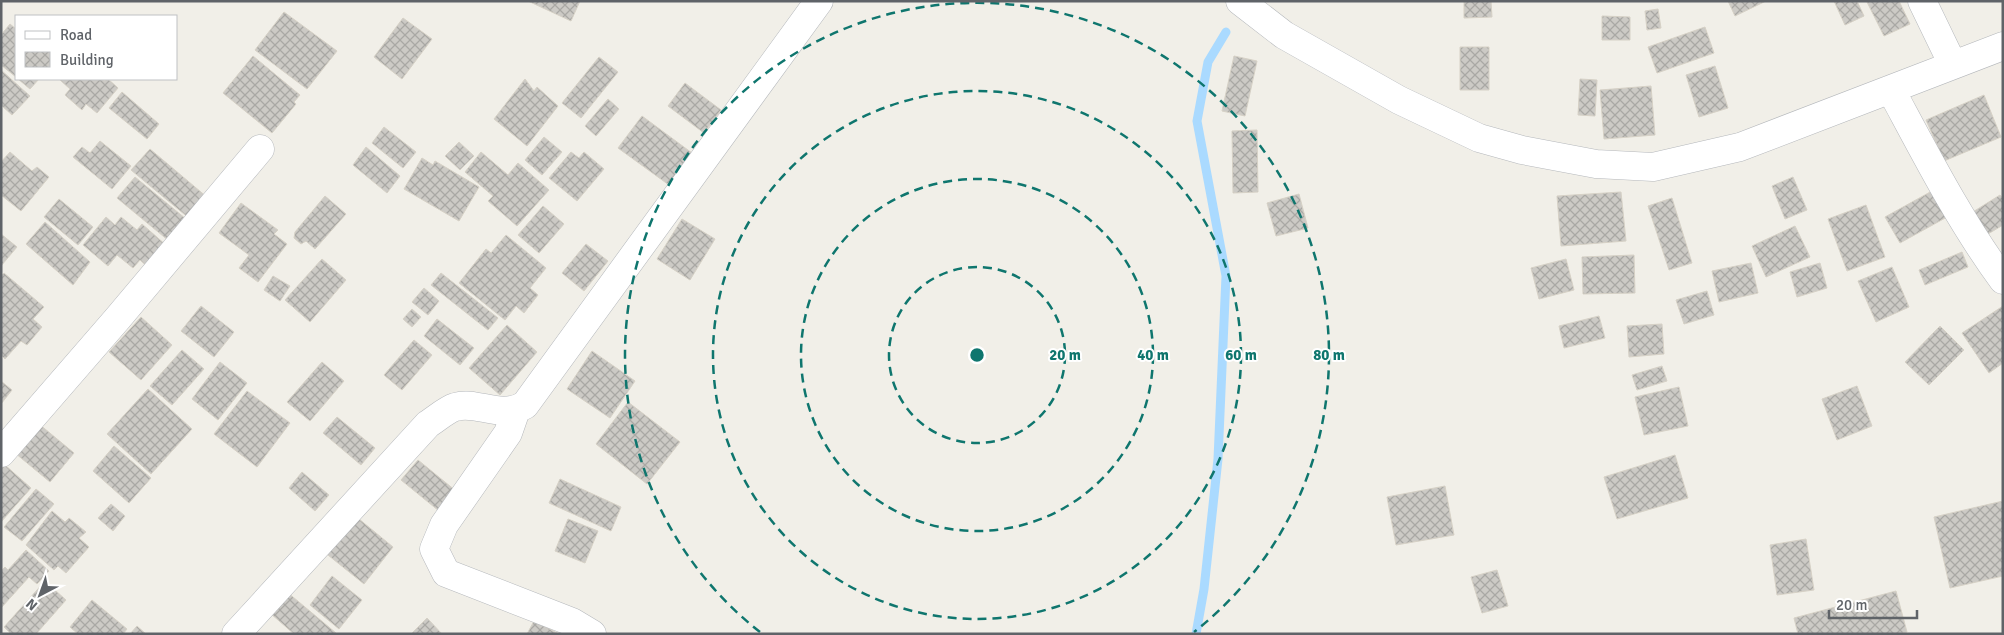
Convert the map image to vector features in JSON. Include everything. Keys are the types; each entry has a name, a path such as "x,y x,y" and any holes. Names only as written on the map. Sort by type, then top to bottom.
{"street":[{"path":"236,634 428,424 454,407 468,406 488,410 516,410 525,405 819,1"},
{"path":"1240,1 1284,35 1400,100 1479,138 1522,150 1596,164 1653,167 1740,147 2003,46"},
{"path":"1922,1 1953,65"},
{"path":"1891,90 1946,193 1980,249 2003,280"},
{"path":"1,453 118,318 260,149"},
{"path":"516,410 508,433 444,525 434,549 446,573 572,622 592,634"}],"building":[{"path":"528,1 580,1 571,21"},
{"path":"1464,1 1491,1 1492,17 1464,18"},
{"path":"1728,1 1766,1 1735,16"},
{"path":"1834,1 1857,1 1864,16 1845,25"},
{"path":"1899,1 1910,24 1884,36 1867,2"},
{"path":"1658,9 1661,28 1647,30 1645,11"},
{"path":"284,12 337,51 307,89 255,50"},
{"path":"1602,16 1630,17 1630,40 1602,40"},
{"path":"403,18 432,39 402,79 374,57"},
{"path":"10,24 15,28 15,76 1,65 1,35"},
{"path":"1705,27 1714,53 1657,73 1648,47"},
{"path":"1460,47 1489,47 1489,90 1460,90"},
{"path":"253,56 300,95 294,102 296,104 272,133 223,93"},
{"path":"1234,56 1257,61 1245,116 1222,111"},
{"path":"599,57 618,72 581,118 562,103"},
{"path":"1715,66 1728,108 1699,117 1686,75"},
{"path":"1,70 30,96 12,115 1,105"},
{"path":"525,79 534,91 537,87 558,106 527,146 494,119"},
{"path":"1580,79 1597,80 1595,116 1578,115"},
{"path":"19,80 38,80 30,89"},
{"path":"60,80 109,80 118,88 97,113 86,104 82,110 65,95 70,89"},
{"path":"685,83 721,110 704,133 668,106"},
{"path":"1651,86 1655,135 1604,139 1600,90"},
{"path":"122,92 159,124 147,139 109,108"},
{"path":"1984,95 2001,137 1944,161 1926,120"},
{"path":"608,99 619,109 596,136 585,126"},
{"path":"642,116 692,153 669,185 618,148"},
{"path":"384,127 416,152 403,168 372,143"},
{"path":"1257,130 1258,192 1233,193 1232,131"},
{"path":"544,137 562,152 542,175 525,160"},
{"path":"100,141 131,166 112,189 73,157 82,147 90,153"},
{"path":"459,142 474,156 460,170 445,156"},
{"path":"366,147 400,176 387,193 353,165"},
{"path":"150,149 208,198 190,219 131,170"},
{"path":"10,152 32,171 37,167 49,177 21,211 1,195 1,162"},
{"path":"481,152 508,175 518,163 549,190 517,226 488,201 493,196 465,172"},
{"path":"571,152 579,158 584,152 604,169 577,201 549,178"},
{"path":"422,158 433,165 435,161 479,187 459,221 404,189"},
{"path":"135,177 186,219 169,241 117,198"},
{"path":"1793,177 1807,210 1785,219 1772,186"},
{"path":"1932,191 1947,217 1900,243 1885,217"},
{"path":"1621,192 1626,241 1561,246 1557,196"},
{"path":"1299,194 1308,228 1276,236 1267,203"},
{"path":"2000,195 2003,199 2003,225 1983,237 1968,215"},
{"path":"325,196 346,214 315,249 306,241 301,244 294,238 295,232"},
{"path":"1672,198 1692,263 1669,270 1648,206"},
{"path":"59,199 93,227 78,245 44,217"},
{"path":"241,203 278,230 274,234 287,244 258,282 239,268 249,255 219,233"},
{"path":"1866,205 1885,257 1847,271 1828,219"},
{"path":"543,206 564,224 539,253 518,235"},
{"path":"106,217 115,225 121,217 137,230 142,224 167,246 149,268 140,260 133,268 117,255 108,266 83,245"},
{"path":"682,219 715,239 690,280 657,259"},
{"path":"45,222 90,262 73,285 26,244"},
{"path":"1795,226 1810,257 1766,277 1752,246"},
{"path":"1,234 17,247 1,266"},
{"path":"506,235 546,268 530,288 538,295 524,313 516,306 505,320 459,283 486,249 491,253"},
{"path":"586,244 608,261 584,291 562,273"},
{"path":"1962,252 1968,267 1925,285 1919,270"},
{"path":"1634,255 1635,293 1583,294 1582,257"},
{"path":"322,259 346,280 310,322 285,300"},
{"path":"1566,259 1574,290 1539,299 1531,268"},
{"path":"1751,263 1758,293 1719,302 1712,271"},
{"path":"1820,263 1827,288 1797,297 1790,272"},
{"path":"1892,267 1909,307 1876,322 1858,281"},
{"path":"4,273 44,307 33,319 42,327 27,345 21,341 5,359 1,355 1,276"},
{"path":"441,273 498,318 488,330 431,285"},
{"path":"273,276 290,286 280,301 264,290"},
{"path":"424,288 439,301 428,315 412,302"},
{"path":"1707,291 1714,315 1684,324 1676,300"},
{"path":"201,306 234,332 214,357 181,331"},
{"path":"2003,306 2003,363 1989,373 1962,333"},
{"path":"412,309 421,317 412,327 403,319"},
{"path":"1599,316 1605,338 1564,348 1559,326"},
{"path":"141,317 172,345 141,380 109,352"},
{"path":"437,319 474,348 460,365 424,336"},
{"path":"1662,324 1664,354 1629,357 1627,326"},
{"path":"507,325 537,352 500,395 469,368"},
{"path":"1940,326 1964,350 1929,385 1905,362"},
{"path":"414,340 432,355 402,390 384,375"},
{"path":"182,350 204,369 172,405 150,386"},
{"path":"592,351 635,381 610,418 567,389"},
{"path":"220,362 247,383 218,420 192,399"},
{"path":"322,362 344,381 310,421 287,402"},
{"path":"1662,366 1667,381 1637,390 1632,375"},
{"path":"1,381 12,390 1,404"},
{"path":"1857,386 1872,426 1837,440 1822,399"},
{"path":"1679,387 1688,426 1644,435 1635,397"},
{"path":"148,389 192,429 151,474 107,434"},
{"path":"247,391 290,423 257,467 214,434"},
{"path":"628,402 680,442 647,484 596,444"},
{"path":"337,417 375,448 361,465 323,433"},
{"path":"39,424 74,453 50,482 15,453"},
{"path":"114,446 151,478 129,503 93,471"},
{"path":"1675,455 1688,498 1617,519 1604,477"},
{"path":"418,460 456,491 439,511 401,480"},
{"path":"5,465 31,488 1,522 1,469"},
{"path":"302,472 329,495 315,511 289,488"},
{"path":"560,479 621,507 611,531 549,503"},
{"path":"1445,486 1454,535 1396,545 1387,497"},
{"path":"36,489 54,504 22,541 4,527"},
{"path":"2003,501 2003,576 1950,588 1934,517"},
{"path":"111,504 125,516 113,531 98,518"},
{"path":"52,511 65,522 69,518 86,532 79,538 89,547 66,573 58,566 54,570 26,545"},
{"path":"353,514 393,547 364,584 323,551"},
{"path":"568,519 598,531 585,563 555,551"},
{"path":"1806,539 1814,590 1777,595 1770,545"},
{"path":"26,550 49,571 37,584 29,577 1,608 1,571 5,567 8,570"},
{"path":"1497,570 1508,606 1482,613 1471,577"},
{"path":"332,576 362,600 339,629 310,605"},
{"path":"45,581 66,600 36,634 11,634 4,627"},
{"path":"1896,591 1907,632 1898,634 1798,634 1794,618"},
{"path":"287,592 336,634 294,634 270,613"},
{"path":"92,600 127,629 123,634 78,634 70,627"},
{"path":"427,618 442,634 411,634"},
{"path":"534,621 559,634 527,634"},
{"path":"137,626 146,634 130,634"}],"waterway":[{"path":"1196,634 1204,589 1218,459 1226,276 1197,121 1208,62 1226,32"}]}
